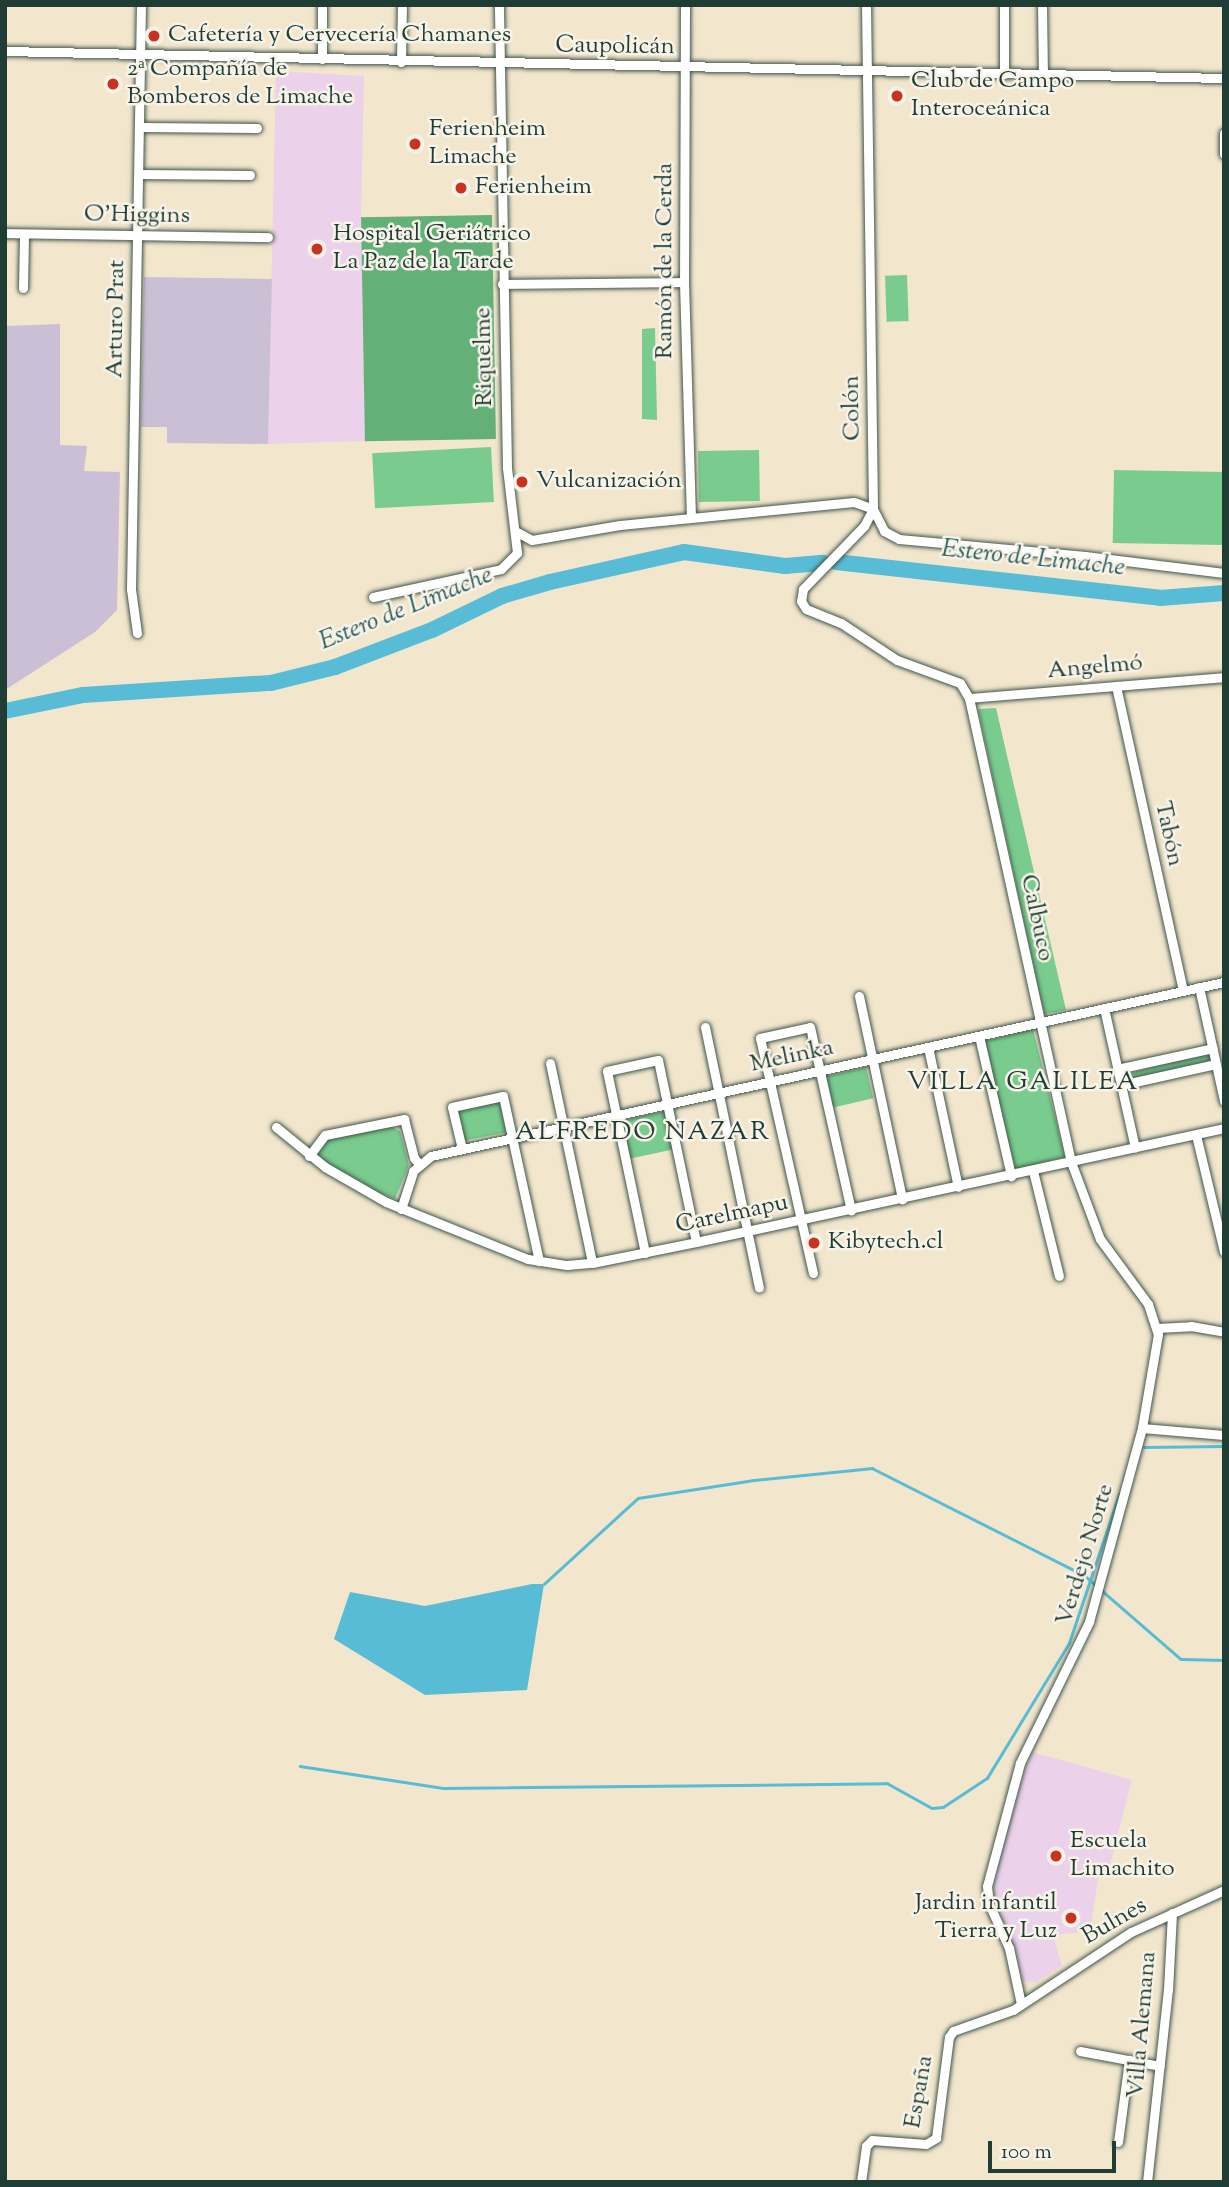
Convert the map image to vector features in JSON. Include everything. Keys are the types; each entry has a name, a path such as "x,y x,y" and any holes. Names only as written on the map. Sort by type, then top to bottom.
{"street":[{"name":"Arturo Prat","path":"137,634 131,589 142,5"},
{"path":"322,5 322,60"},
{"path":"401,62 402,5"},
{"name":"Riquelme","path":"373,597 506,566 517,553 507,468 499,5"},
{"name":"Ramón de la Cerda","path":"685,5 684,282 691,517"},
{"name":"Colón","path":"866,5 873,509"},
{"path":"1004,5 1004,74"},
{"path":"1042,5 1043,74"},
{"name":"Caupolicán","path":"5,51 401,62 1224,78"},
{"path":"140,127 257,128"},
{"path":"1224,133 1224,154"},
{"path":"139,174 250,175"},
{"name":"O'Higgins","path":"5,233 268,237"},
{"path":"23,288 24,234"},
{"path":"502,284 684,282"},
{"path":"515,531 532,540 691,517 855,502 873,509 880,526 900,539 1085,556 1224,573"},
{"name":"Calbuco","path":"873,509 864,526 803,589 802,604 809,611 841,623 897,660 960,683 969,698 1071,1163"},
{"name":"Angelmó","path":"969,698 1224,677"},
{"name":"Tabón","path":"1116,686 1183,990"},
{"name":"Melinka","path":"419,1164 431,1156 461,1149 1224,982"},
{"path":"1199,987 1224,1101"},
{"path":"859,996 902,1199"},
{"path":"1104,1008 1135,1148"},
{"path":"705,1027 759,1287"},
{"path":"813,1273 760,1038 810,1027 851,1210"},
{"path":"979,1036 1011,1175"},
{"path":"928,1047 958,1187"},
{"path":"1117,1069 1213,1048"},
{"path":"645,1253 607,1071 620,1068 658,1060 696,1242"},
{"path":"550,1063 592,1263"},
{"path":"1121,1086 1216,1064"},
{"path":"461,1149 452,1107 503,1096 538,1261"},
{"path":"309,1156 325,1135 404,1119 414,1158 419,1164 401,1209"},
{"name":"Carelmapu","path":"276,1127 309,1156 358,1187 401,1209 538,1261 567,1265 645,1253 1224,1128"},
{"path":"1196,1135 1224,1252"},
{"name":"Verdejo Norte","path":"1021,2004 1009,1948 989,1904 987,1886 1020,1763 1089,1622 1142,1429 1158,1342 1157,1328 1143,1297 1100,1239 1071,1163"},
{"path":"1033,1171 1059,1276"},
{"path":"1157,1328 1191,1326 1224,1332"},
{"path":"1142,1429 1224,1435"},
{"name":"Bulnes","path":"953,2031 1013,2010 1131,1932 1224,1889"},
{"name":"Villa Alemana","path":"1147,2182 1160,2066 1172,1913"},
{"name":"España","path":"861,2182 866,2146 872,2140 926,2144 936,2138 949,2037 953,2031"},
{"path":"1080,2051 1160,2066"},
{"path":"1118,2142 1129,2060"}],"shaded area":[{"name":"Hospital Geriátrico La Paz de la Tarde","path":"276,71 364,76 361,219 365,441 268,444"},
{"path":"144,277 272,279 268,444 167,443 167,427 141,427"},
{"path":"60,324 60,445 87,446 84,471 120,472 117,610 95,632 5,690 5,326"},
{"name":"Escuela Limachito","path":"1032,1752 1132,1780 1108,1872 1099,1873 1090,1931 1053,1935 1062,1966 1036,1982 1022,1981 1016,1950 993,1896 994,1875 1015,1796"}],"green space":[{"path":"492,215 496,439 365,441 361,217"},
{"path":"907,275 909,321 887,322 885,276"},
{"path":"655,328 657,420 642,419 642,329"},
{"path":"491,447 494,502 375,508 372,453"},
{"path":"759,450 760,501 699,502 698,451"},
{"path":"1114,470 1224,472 1223,545 1113,543"},
{"path":"996,708 1066,1010 1044,1014 978,709"},
{"path":"1033,1029 1065,1157 1015,1169 984,1041"},
{"path":"1209,1052 1212,1063 1125,1086 1122,1075"},
{"path":"866,1067 873,1098 832,1108 825,1076"},
{"path":"500,1102 506,1132 465,1140 459,1110"},
{"path":"666,1111 674,1149 629,1159 621,1121"},
{"path":"390,1126 400,1131 409,1165 395,1199 361,1186 314,1154 325,1138"}],"water":[{"path":"532,1584 544,1584 527,1690 425,1695 334,1639 350,1592 425,1606"}],"waterway":[{"name":"Estero de Limache","path":"5,711 83,695 271,683 335,667 432,630 502,596 550,582 684,552 785,566 823,563"},
{"name":"Estero de Limache","path":"836,562 1160,598 1224,593"},
{"path":"1144,1447 1224,1446"},
{"path":"544,1584 638,1498 754,1480 872,1468 1084,1575 1181,1659 1224,1660"},
{"path":"300,1766 444,1788 887,1783 932,1808 943,1807 987,1778 1069,1643 1119,1494"}],"place":[{"name":"Cafetería y Cervecería Chamanes","path":"154,36"},
{"name":"2ᵃ Compañía de Bomberos de Limache","path":"113,84"},
{"name":"Club de Campo Interoceánica","path":"897,96"},
{"name":"Ferienheim Limache","path":"415,144"},
{"name":"Ferienheim","path":"461,188"},
{"name":"Hospital Geriátrico La Paz de la Tarde","path":"317,249"},
{"name":"Vulcanización","path":"522,482"},
{"name":"Kibytech.cl","path":"814,1243"},
{"name":"Escuela Limachito","path":"1056,1856"},
{"name":"Jardin infantil Tierra y Luz","path":"1071,1918"}],"district":[{"name":"VILLA GALILEA","path":"1023,1083"},
{"name":"ALFREDO NAZAR","path":"643,1133"}]}
